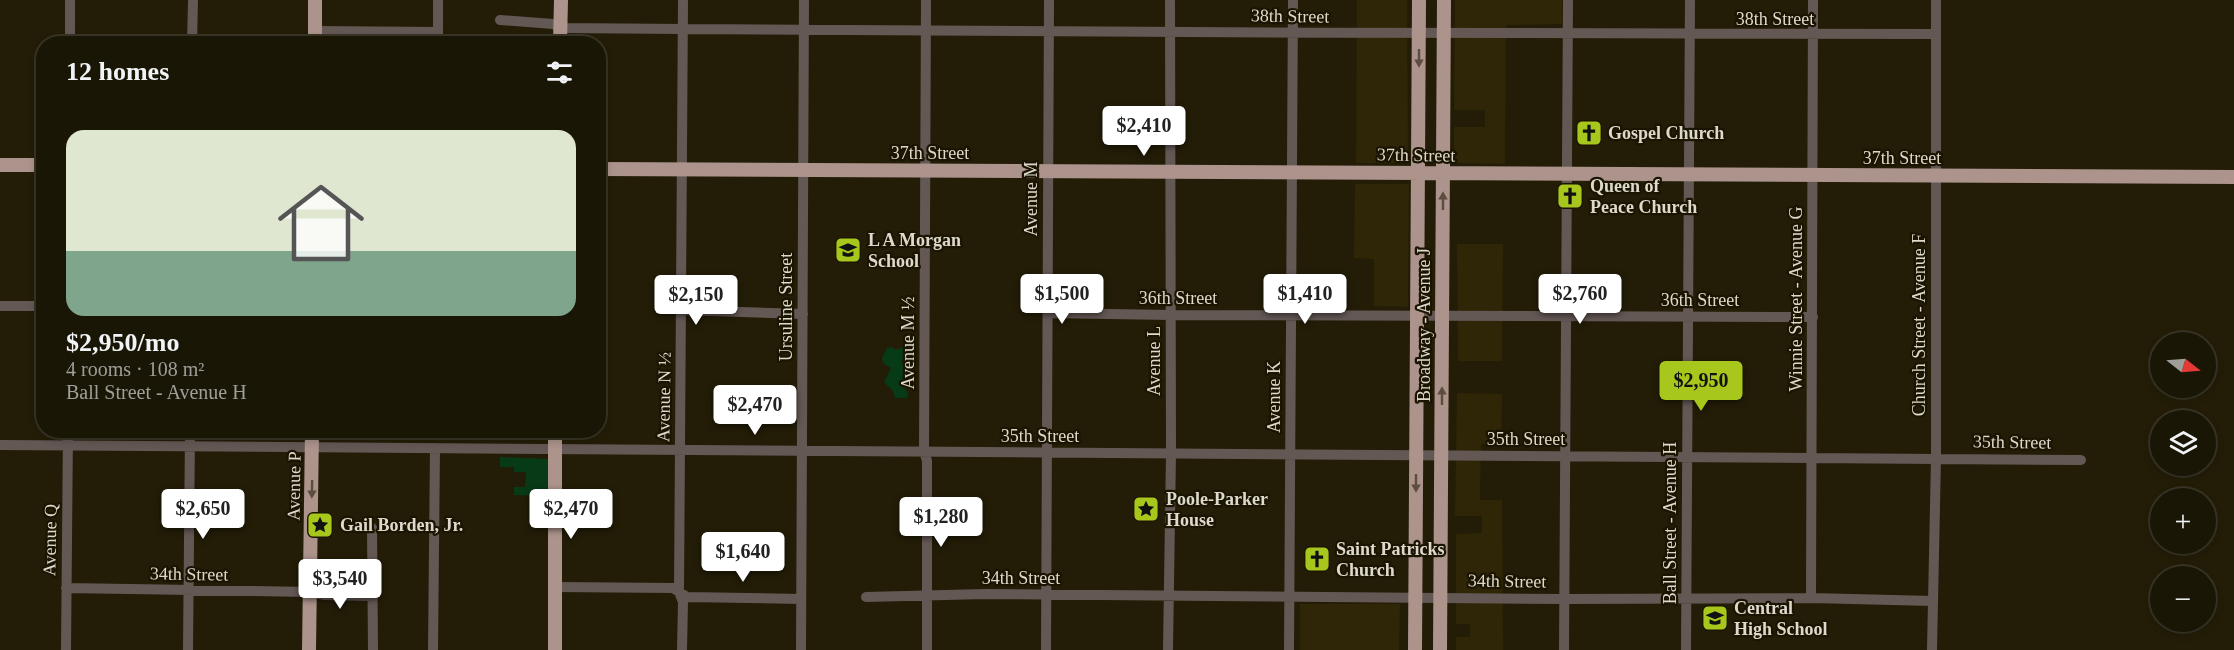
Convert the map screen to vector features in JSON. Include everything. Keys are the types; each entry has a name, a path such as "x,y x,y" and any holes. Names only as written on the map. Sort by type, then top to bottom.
{"main road":[{"path":"315,0 315,36"},
{"path":"560,36 561,0"},
{"name":"Broadway - Avenue J","path":"1415,650 1419,0"},
{"name":"Broadway - Avenue J","path":"1440,650 1444,0"},
{"path":"0,165 36,165"},
{"name":"37th Street","path":"606,169 1170,173 1443,172 1814,177 2234,177"},
{"name":"Avenue P","path":"309,650 312,438"},
{"path":"555,438 555,650"}],"street":[{"path":"70,0 70,36"},
{"path":"192,36 193,0"},
{"path":"438,0 438,36"},
{"name":"Avenue N ½","path":"682,650 683,602 679,592 683,0"},
{"name":"Ursuline Street","path":"801,650 804,0"},
{"name":"Avenue M ½","path":"926,0 924,452 927,461 927,650"},
{"name":"Avenue M","path":"1046,650 1049,0"},
{"name":"Avenue L","path":"1168,650 1171,453 1170,0"},
{"name":"Avenue K","path":"1289,650 1293,0"},
{"path":"1564,650 1568,0"},
{"name":"Ball Street - Avenue H","path":"1686,650 1690,0"},
{"name":"Winnie Street - Avenue G","path":"1811,598 1813,0"},
{"name":"Church Street - Avenue F","path":"1932,650 1935,458 1936,0"},
{"name":"38th Street","path":"500,20 553,24 561,28 683,30 1419,32 1690,36 1936,34"},
{"path":"340,36 438,32"},
{"path":"0,306 36,306"},
{"path":"681,310 803,314"},
{"name":"36th Street","path":"1048,313 1813,317"},
{"name":"Avenue Q","path":"66,650 68,438"},
{"path":"188,650 190,438"},
{"name":"35th Street","path":"0,445 2080,460"},
{"path":"433,650 435,448"},
{"path":"372,528 373,650"},
{"path":"556,587 673,588 687,597 801,599"},
{"name":"34th Street","path":"66,588 310,592 325,595 372,596"},
{"name":"34th Street","path":"866,597 924,596 927,594 1047,594 1811,598 1933,601"}],"shaded area":[{"path":"1357,0 1407,0 1408,163 1356,163"},
{"path":"1455,0 1562,0 1562,24 1506,25 1505,164 1454,163 1454,127 1485,127 1485,110 1454,110"},
{"path":"1355,184 1409,184 1408,307 1374,306 1374,259 1354,258"},
{"path":"1457,244 1503,244 1502,361 1458,361"},
{"path":"1457,393 1502,394 1501,445 1481,444 1480,500 1502,500 1503,650 1456,650 1456,637 1470,637 1470,624 1456,624 1456,534 1482,533 1482,516 1455,516"},
{"path":"1300,604 1400,604 1399,650 1300,650"}],"green space":[{"path":"906,346 912,349 911,357 901,360 911,374 899,382 908,394 907,398 895,398 893,391 884,382 891,368 884,364 882,358 887,348 891,347 896,350"},
{"path":"500,457 550,459 548,496 514,495 514,487 525,487 526,472 514,472 514,467 500,467"}],"place":[{"name":"Gospel Church","path":"1589,133"},
{"name":"Queen of Peace Church","path":"1570,196"},
{"name":"L A Morgan School","path":"848,250"},
{"name":"Poole-Parker House","path":"1146,509"},
{"name":"Gail Borden, Jr.","path":"320,525"},
{"name":"Saint Patricks Church","path":"1317,559"},
{"name":"Central High School","path":"1715,618"}]}
